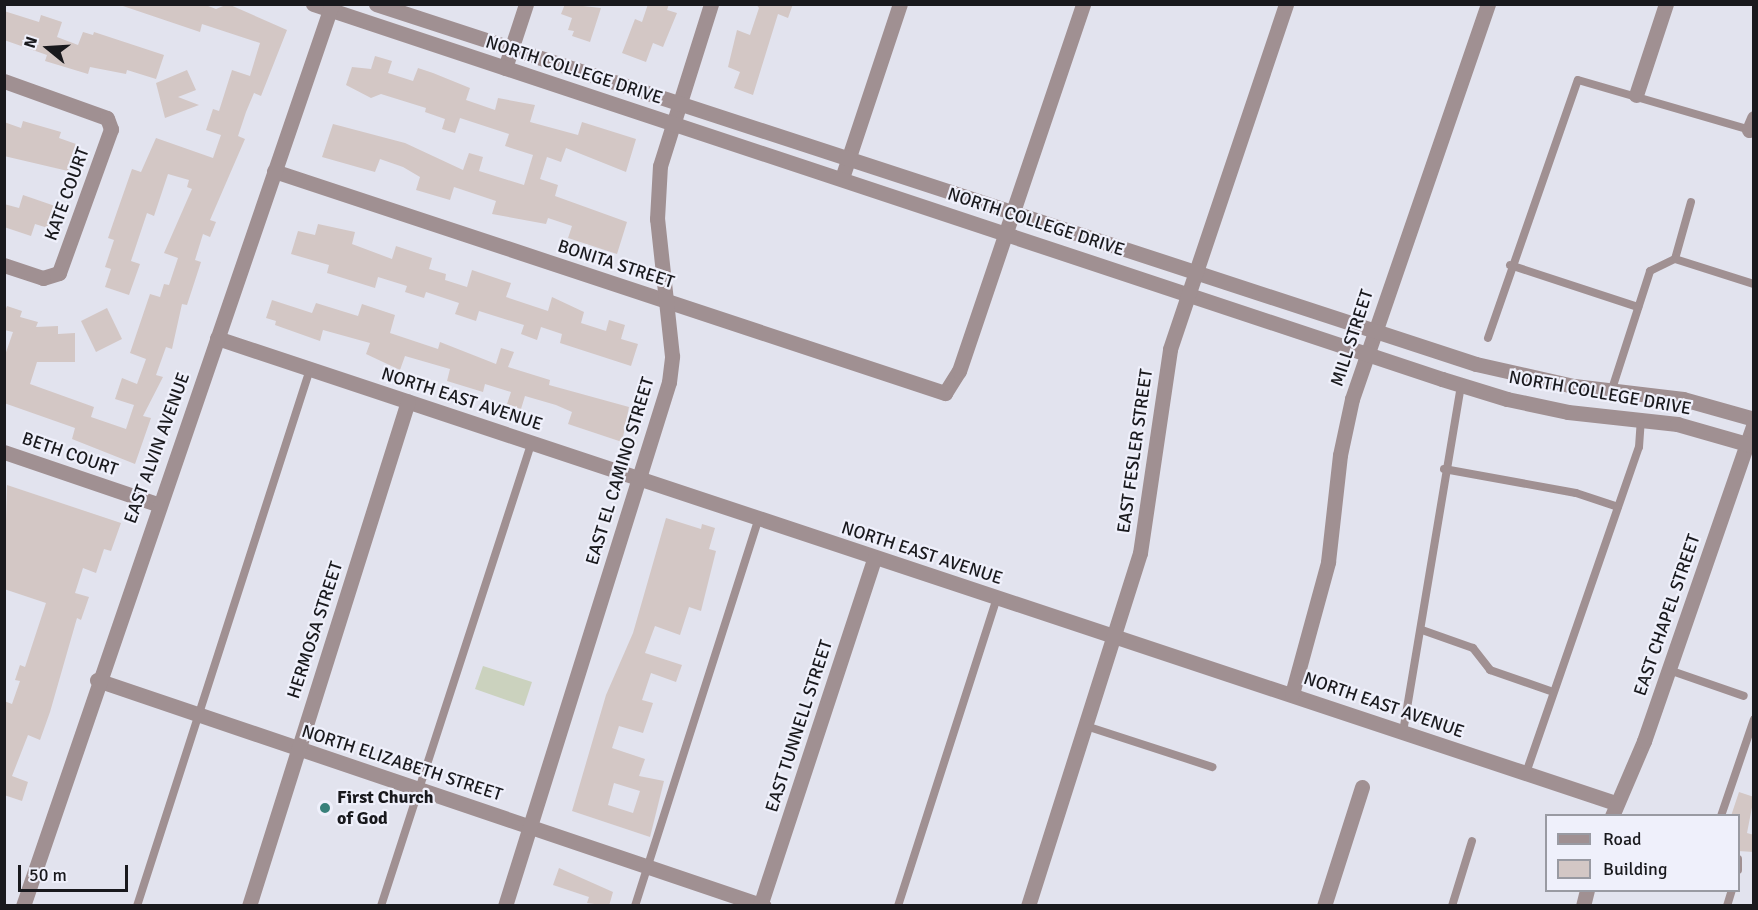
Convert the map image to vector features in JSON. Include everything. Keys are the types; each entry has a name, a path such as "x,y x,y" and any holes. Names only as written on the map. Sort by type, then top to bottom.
{"street":[{"name":"NORTH COLLEGE DRIVE","path":"313,4 331,7 505,68 1188,292 1461,385 1568,411 1641,417 1750,445"},
{"name":"NORTH COLLEGE DRIVE","path":"376,4 848,161 1375,330 1541,380 1683,399 1754,419"},
{"path":"505,68 526,4"},
{"name":"EAST EL CAMINO STREET","path":"505,906 669,382 672,356 663,301 657,219 660,166 676,105 711,4"},
{"path":"842,178 900,4"},
{"path":"1004,232 1083,4"},
{"name":"EAST FESLER STREET","path":"1028,906 1140,554 1160,404 1194,271 1286,4"},
{"name":"MILL STREET","path":"1292,694 1326,573 1340,455 1367,352 1488,4"},
{"path":"1636,95 1666,4"},
{"name":"EAST ALVIN AVENUE","path":"23,906 157,504 331,7"},
{"name":"KATE COURT","path":"4,81 110,121 111,129 59,273 53,278 4,265"},
{"name":"BONITA STREET","path":"274,171 945,393 959,370 1004,232"},
{"name":"NORTH EAST AVENUE","path":"217,338 874,559 1116,635 1292,694 1526,773 1614,809"},
{"name":"HERMOSA STREET","path":"249,906 408,401"},
{"name":"EAST CHAPEL STREET","path":"1614,809 1644,741 1750,445 1754,424"},
{"name":"BETH COURT","path":"4,452 157,504"},
{"name":"EAST TUNNELL STREET","path":"762,905 874,559"},
{"name":"NORTH ELIZABETH STREET","path":"98,680 762,905"},
{"path":"1324,906 1362,787"}],"lane":[{"path":"1488,338 1510,266 1574,85 1587,79 1636,95 1752,126"},
{"path":"1675,258 1691,202"},
{"path":"1612,389 1650,271 1675,258 1754,284"},
{"path":"1510,266 1638,307"},
{"path":"137,906 310,369"},
{"path":"1403,732 1422,630 1444,469 1461,385"},
{"path":"1526,773 1639,447 1641,417"},
{"path":"381,906 531,442"},
{"path":"1444,469 1576,493 1617,507"},
{"path":"635,906 758,520"},
{"path":"897,906 997,598"},
{"path":"1422,630 1473,648 1490,670 1553,692"},
{"path":"1669,670 1744,696"},
{"path":"1722,814 1754,719"},
{"path":"1086,726 1212,767"},
{"path":"1452,906 1472,841"}],"green space":[{"path":"483,666 532,682 524,706 475,689"}],"building":[{"path":"117,4 203,4 216,9 228,4 287,30 261,96 254,93 246,112 238,136 245,139 210,220 216,222 210,237 203,234 195,260 201,262 187,305 182,304 172,349 166,347 156,375 163,377 143,416 151,418 135,464 72,439 75,428 4,403 4,358 13,332 4,330 4,313 7,306 22,311 20,317 38,322 36,327 58,326 58,334 75,333 75,362 37,362 30,384 94,407 91,417 126,429 134,405 115,399 122,378 137,384 146,359 130,353 150,294 160,297 164,284 169,285 178,258 164,253 192,189 187,187 189,180 168,174 154,216 147,213 131,261 140,264 129,295 105,287 111,269 105,267 114,240 108,238 118,209 132,169 141,172 156,138 213,158 221,135 206,130 213,109 219,111 232,70 250,76 260,43 202,24 200,32"},
{"path":"565,4 601,8 590,42 572,36 574,31 568,30 572,18 561,14"},
{"path":"648,4 669,4 667,10 677,13 663,47 653,43 646,62 622,53 635,19 642,22"},
{"path":"756,4 793,4 788,18 778,14 753,95 734,88 740,72 728,67 737,30 750,35 759,8"},
{"path":"4,11 39,22 41,15 62,22 57,37 78,45 83,32 93,35 94,32 164,55 156,79 127,70 126,74 90,67 88,74 45,61 47,55 4,40"},
{"path":"375,56 392,61 388,73 413,81 418,68 433,73 470,88 466,100 495,110 498,98 535,105 530,122 578,135 582,122 636,139 626,172 566,148 561,162 547,157 540,179 558,185 555,196 627,222 617,254 568,238 572,226 548,218 546,224 492,214 496,201 454,187 450,200 416,190 420,177 403,167 380,159 375,172 322,157 333,124 405,143 463,170 469,153 483,157 479,171 524,185 533,155 505,146 509,134 460,118 455,133 442,129 445,119 425,112 426,108 381,94 371,98 346,85 352,67 371,69"},
{"path":"187,70 196,90 178,97 199,105 165,118 156,83"},
{"path":"23,121 61,132 59,138 76,144 68,171 4,156 4,122 21,128"},
{"path":"23,195 55,206 48,228 35,224 31,236 4,227 4,204 19,208"},
{"path":"318,224 355,232 352,244 392,259 396,246 432,258 429,269 446,274 445,280 467,287 472,270 511,283 506,297 548,311 552,297 584,312 581,323 606,331 609,320 625,325 621,339 638,344 631,366 560,343 562,334 541,327 537,340 521,334 524,325 479,311 476,321 455,314 459,303 426,292 424,298 405,292 407,286 378,277 375,288 327,273 329,265 291,254 298,231 315,235"},
{"path":"272,300 312,313 316,303 358,316 362,304 395,315 390,333 438,349 440,342 496,364 501,348 514,352 508,367 550,380 549,385 629,407 622,442 568,424 572,412 556,405 525,396 521,409 507,404 511,392 485,384 483,392 447,381 450,369 405,356 400,370 366,354 370,343 323,330 320,341 275,325 276,321 266,318"},
{"path":"107,308 122,339 96,352 81,321"},
{"path":"7,485 121,523 111,551 104,549 96,573 83,568 75,593 89,597 81,620 77,618 50,712 40,740 28,735 12,776 28,782 22,801 4,795 4,701 12,704 20,681 15,680 20,665 25,667 46,603 4,589"},
{"path":"666,518 701,529 702,524 715,528 709,549 716,551 701,611 689,607 680,635 655,626 645,653 682,665 676,682 651,673 642,700 653,703 643,733 619,726 612,748 645,759 639,776 664,781 650,837 572,811 606,695 633,633","holes":["614,783 640,791 633,813 608,805"]},
{"path":"1739,792 1754,797 1747,833 1754,835 1754,852 1740,851 1740,814 1732,814"},
{"path":"559,868 613,892 609,906 587,903 589,897 553,885"}],"place":[{"name":"First Church of God","path":"325,808"}]}
